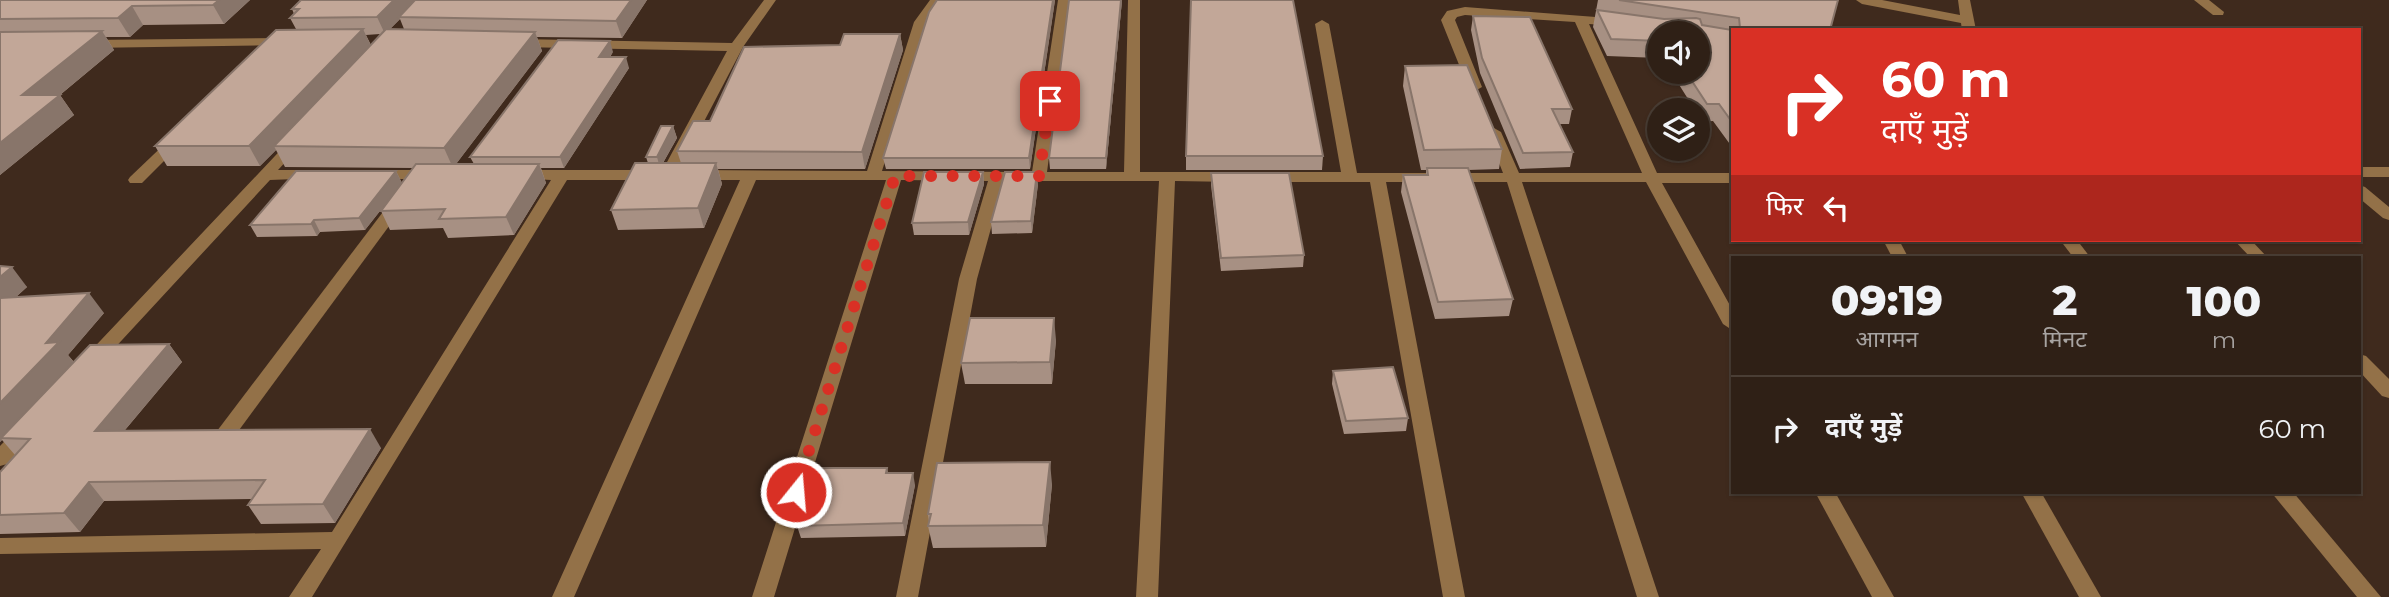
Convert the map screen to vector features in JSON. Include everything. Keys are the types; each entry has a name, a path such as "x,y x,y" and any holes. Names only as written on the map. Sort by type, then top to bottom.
{"street":[{"path":"668,175 736,47 770,0"},
{"path":"873,176 922,22 936,0"},
{"path":"1039,176 1064,0"},
{"path":"1132,177 1133,0"},
{"path":"1862,0 1968,25 1964,0"},
{"path":"2200,0 2218,12"},
{"path":"1634,25 1580,18 1538,7 1465,11 1452,14 1448,20 1513,178 1648,597"},
{"path":"1580,18 1651,177 1731,322"},
{"path":"1322,24 1350,177"},
{"path":"258,60 277,42"},
{"path":"69,44 302,42"},
{"path":"501,43 553,49 736,47"},
{"path":"136,180 192,125"},
{"path":"76,378 310,127"},
{"path":"2361,172 2389,172"},
{"path":"266,174 335,175"},
{"path":"363,175 446,175"},
{"path":"224,436 419,175"},
{"path":"510,175 1731,178"},
{"path":"300,597 338,540 562,175"},
{"path":"563,597 750,176"},
{"path":"763,597 895,176"},
{"path":"906,597 968,278 997,177"},
{"path":"1147,597 1167,177"},
{"path":"1377,177 1454,597"},
{"path":"2361,192 2389,215"},
{"path":"2070,242 2081,256"},
{"path":"2244,242 2258,256"},
{"path":"2361,362 2389,391"},
{"path":"0,460 38,419"},
{"path":"1826,494 1883,597"},
{"path":"2032,494 2090,597"},
{"path":"2283,494 2370,597"},
{"path":"0,546 338,540"}],"building":[{"path":"0,0 219,0 213,5 132,6 118,18 0,19"},
{"path":"301,0 394,0 377,17 290,18 299,9 292,9"},
{"path":"415,0 631,0 616,21 399,17"},
{"path":"937,0 1053,0 1029,158 883,158 929,12"},
{"path":"1069,0 1121,0 1106,158 1049,158"},
{"path":"1191,0 1293,0 1323,156 1186,156"},
{"path":"1619,0 1838,0 1831,28 1740,28 1739,18"},
{"path":"1597,10 1664,19 1700,19 1701,21 1647,21 1647,40 1611,39"},
{"path":"1473,16 1530,17 1572,109 1552,109 1573,152 1523,153 1482,58"},
{"path":"1710,26 1731,30 1731,121 1719,104 1710,104 1710,98 1703,98 1694,84 1710,84"},
{"path":"363,29 249,146 155,146 276,30"},
{"path":"386,29 535,32 444,148 274,146"},
{"path":"102,31 22,95 60,95 0,143 0,32"},
{"path":"844,34 900,34 862,152 677,151 693,121 710,121 744,47 840,45"},
{"path":"558,40 610,41 599,57 626,57 560,157 470,157"},
{"path":"1467,65 1502,149 1424,150 1405,66"},
{"path":"661,126 673,126 657,157 646,157"},
{"path":"635,163 716,163 698,208 611,210"},
{"path":"416,164 539,164 506,217 439,219 445,209 381,211"},
{"path":"1427,168 1468,168 1513,299 1438,302 1403,175 1428,175"},
{"path":"296,171 396,171 359,218 314,220 311,224 250,225"},
{"path":"924,172 983,172 968,222 912,223"},
{"path":"1005,172 1037,172 1031,221 991,222"},
{"path":"1211,173 1289,173 1304,255 1221,258"},
{"path":"0,266 12,267 0,277"},
{"path":"89,293 46,343 59,342 0,403 0,298"},
{"path":"970,318 1054,318 1050,362 961,363"},
{"path":"169,344 95,431 370,429 323,504 248,505 265,480 89,482 64,513 0,515 0,472 30,439 1,438 90,345"},
{"path":"1393,367 1408,418 1346,421 1333,371"},
{"path":"1050,462 1043,525 928,526 937,463"},
{"path":"814,468 887,468 886,473 913,473 903,523 797,526"}],"route":[{"path":"796,492 895,176 1039,176 1050,101"}]}
